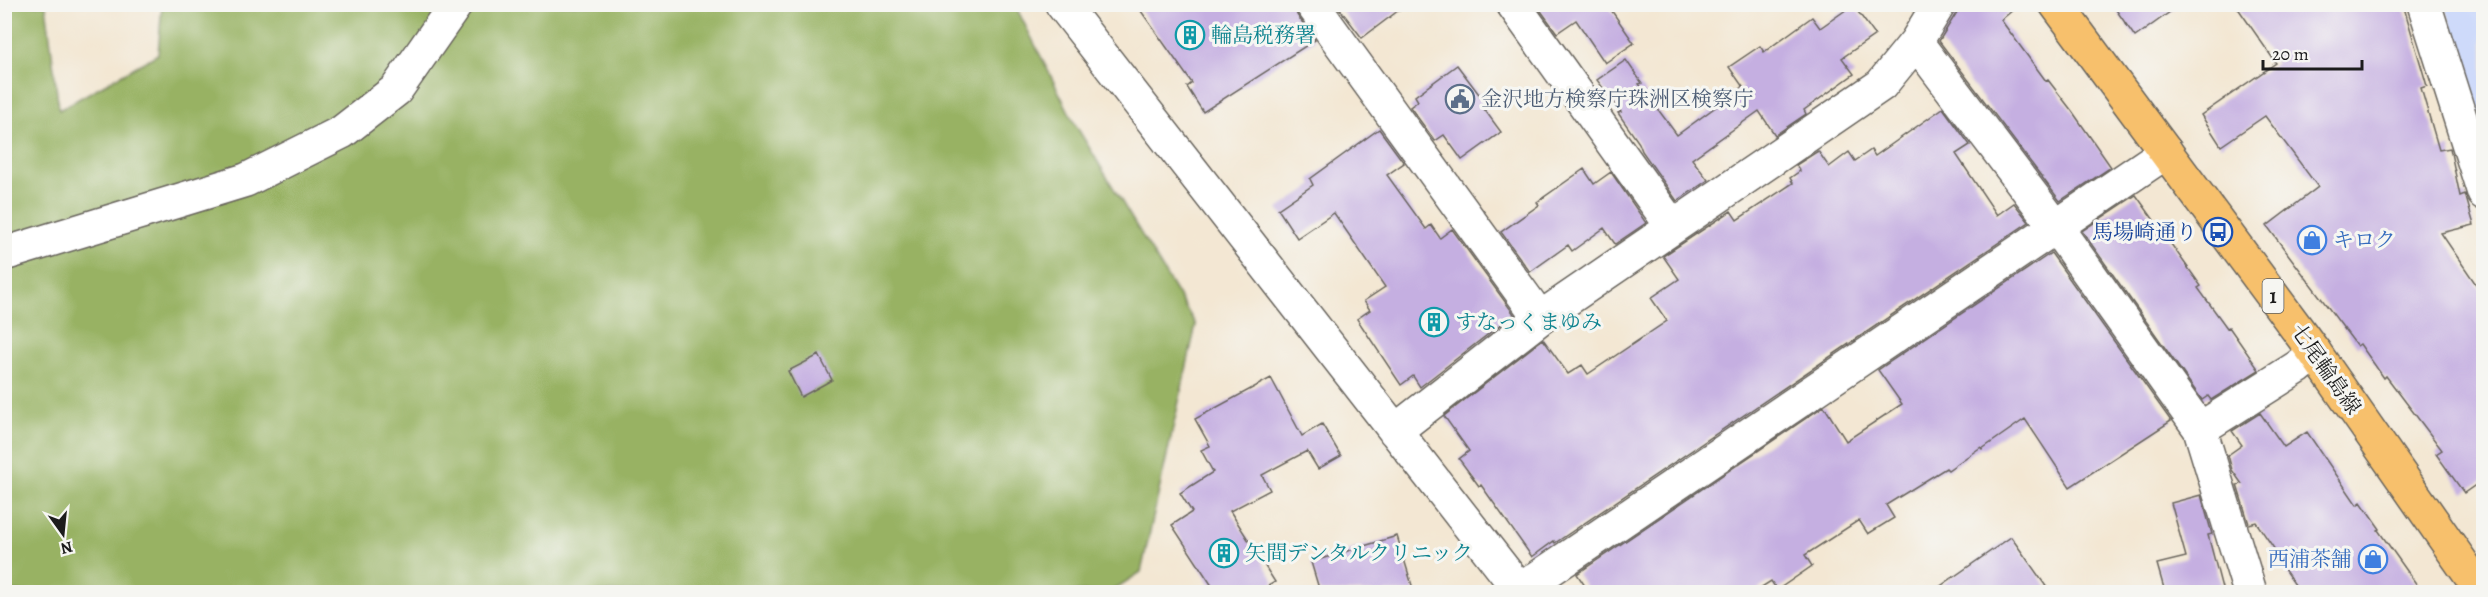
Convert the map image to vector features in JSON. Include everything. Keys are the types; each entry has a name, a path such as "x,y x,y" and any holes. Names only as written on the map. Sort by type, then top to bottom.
{"main road":[{"name":"七尾輪島線","path":"2056,4 2316,353 2482,592"}],"street":[{"path":"4,255 246,180 342,132 396,90 456,4"},
{"path":"1062,4 1519,592 2166,152"},
{"path":"1312,4 1540,318"},
{"path":"1513,4 1672,226"},
{"path":"1395,430 1540,318 1881,85 1916,42 1939,4"},
{"path":"2424,4 2484,193"},
{"path":"1916,42 2056,227 2200,429 2250,592"},
{"path":"2200,429 2298,368 2316,353"}],"shaded area":[{"path":"2445,5 2483,5 2483,128"}],"green space":[{"path":"4,5 46,5 59,110 158,54 162,5 1015,5 1075,124 1196,325 1141,572 1110,592 5,592"}],"building":[{"path":"1136,4 1294,4 1297,15 1315,40 1203,112 1187,87 1192,83"},
{"path":"1336,4 1407,4 1362,38"},
{"path":"1536,4 1607,4 1634,43 1605,63 1576,20 1557,33"},
{"path":"1962,4 2020,4 2001,20 2046,81 2048,80 2072,111 2111,167 2060,201 1939,41"},
{"path":"2112,4 2181,4 2135,37"},
{"path":"2235,4 2403,4 2427,86 2421,88 2439,150 2450,148 2460,196 2465,194 2474,225 2441,233 2484,296 2484,479 2464,493 2436,454 2442,450 2386,376 2384,378 2360,344 2357,346 2267,226 2318,187 2265,116 2221,146 2201,115 2276,63"},
{"path":"1853,5 1875,35 1842,58 1854,74 1804,110 1806,114 1775,135 1759,111 1692,159 1708,180 1677,201 1618,113 1621,112 1597,80 1626,60 1642,83 1639,84 1677,135 1743,87 1729,67 1760,46 1764,52 1812,17 1820,28"},
{"path":"1457,65 1488,106 1484,109 1501,132 1462,160 1444,135 1435,141 1410,107 1418,101 1415,96"},
{"path":"1943,108 1970,145 1956,154 1997,215 2014,203 2029,222 1532,557 1481,485 1479,486 1459,459 1469,451 1444,416 1543,339 1568,374 1582,365 1588,374 1667,321 1651,298 1679,279 1663,256 1731,211 1737,220 1793,183 1790,178 1800,171 1796,165 1818,151 1829,167 1849,152 1855,161 1871,150 1875,156"},
{"path":"1379,129 1404,163 1387,175 1426,229 1431,225 1440,238 1452,229 1514,314 1420,387 1413,376 1401,385 1357,319 1370,310 1364,301 1385,287 1334,213 1297,238 1278,209 1313,185 1310,179"},
{"path":"1584,169 1594,184 1611,172 1646,223 1615,244 1604,228 1572,251 1568,245 1530,272 1501,232 1539,205 1537,202"},
{"path":"2136,195 2201,286 2198,288 2259,370 2211,400 2208,396 2202,400 2082,231"},
{"path":"2051,253 2171,421 2070,487 2025,419 1982,449 1981,447 1948,470 1946,468 1886,505 1894,518 1868,534 1859,520 1805,555 1812,566 1777,590 1771,581 1754,592 1589,592 1577,574 1824,406 1846,441 1902,404 1878,370"},
{"path":"819,355 832,380 801,397 788,371"},
{"path":"1271,378 1302,436 1322,424 1341,456 1318,469 1307,451 1262,475 1270,490 1230,511 1275,582 1258,592 1216,592 1172,525 1192,512 1180,493 1213,472 1201,450 1210,446 1195,419"},
{"path":"2260,413 2284,447 2307,432 2357,505 2361,502 2422,592 2300,592 2281,565 2284,563 2256,522 2249,524 2237,485 2242,484 2232,470 2228,455 2242,445 2232,431"},
{"path":"2201,495 2212,534 2208,535 2223,592 2165,592 2157,564 2186,557 2171,503"},
{"path":"1397,536 1414,592 1320,592 1311,562"},
{"path":"2011,537 2050,592 1932,592"}],"place":[{"name":"輪島税務署","path":"1190,35"},
{"name":"金沢地方検察庁珠洲区検察庁","path":"1460,99"},
{"name":"馬場崎通り","path":"2218,232"},
{"name":"キロク","path":"2312,240"},
{"name":"すなっくまゆみ","path":"1434,322"},
{"name":"矢間デンタルクリニック","path":"1224,553"},
{"name":"西浦茶舗","path":"2373,559"}]}
